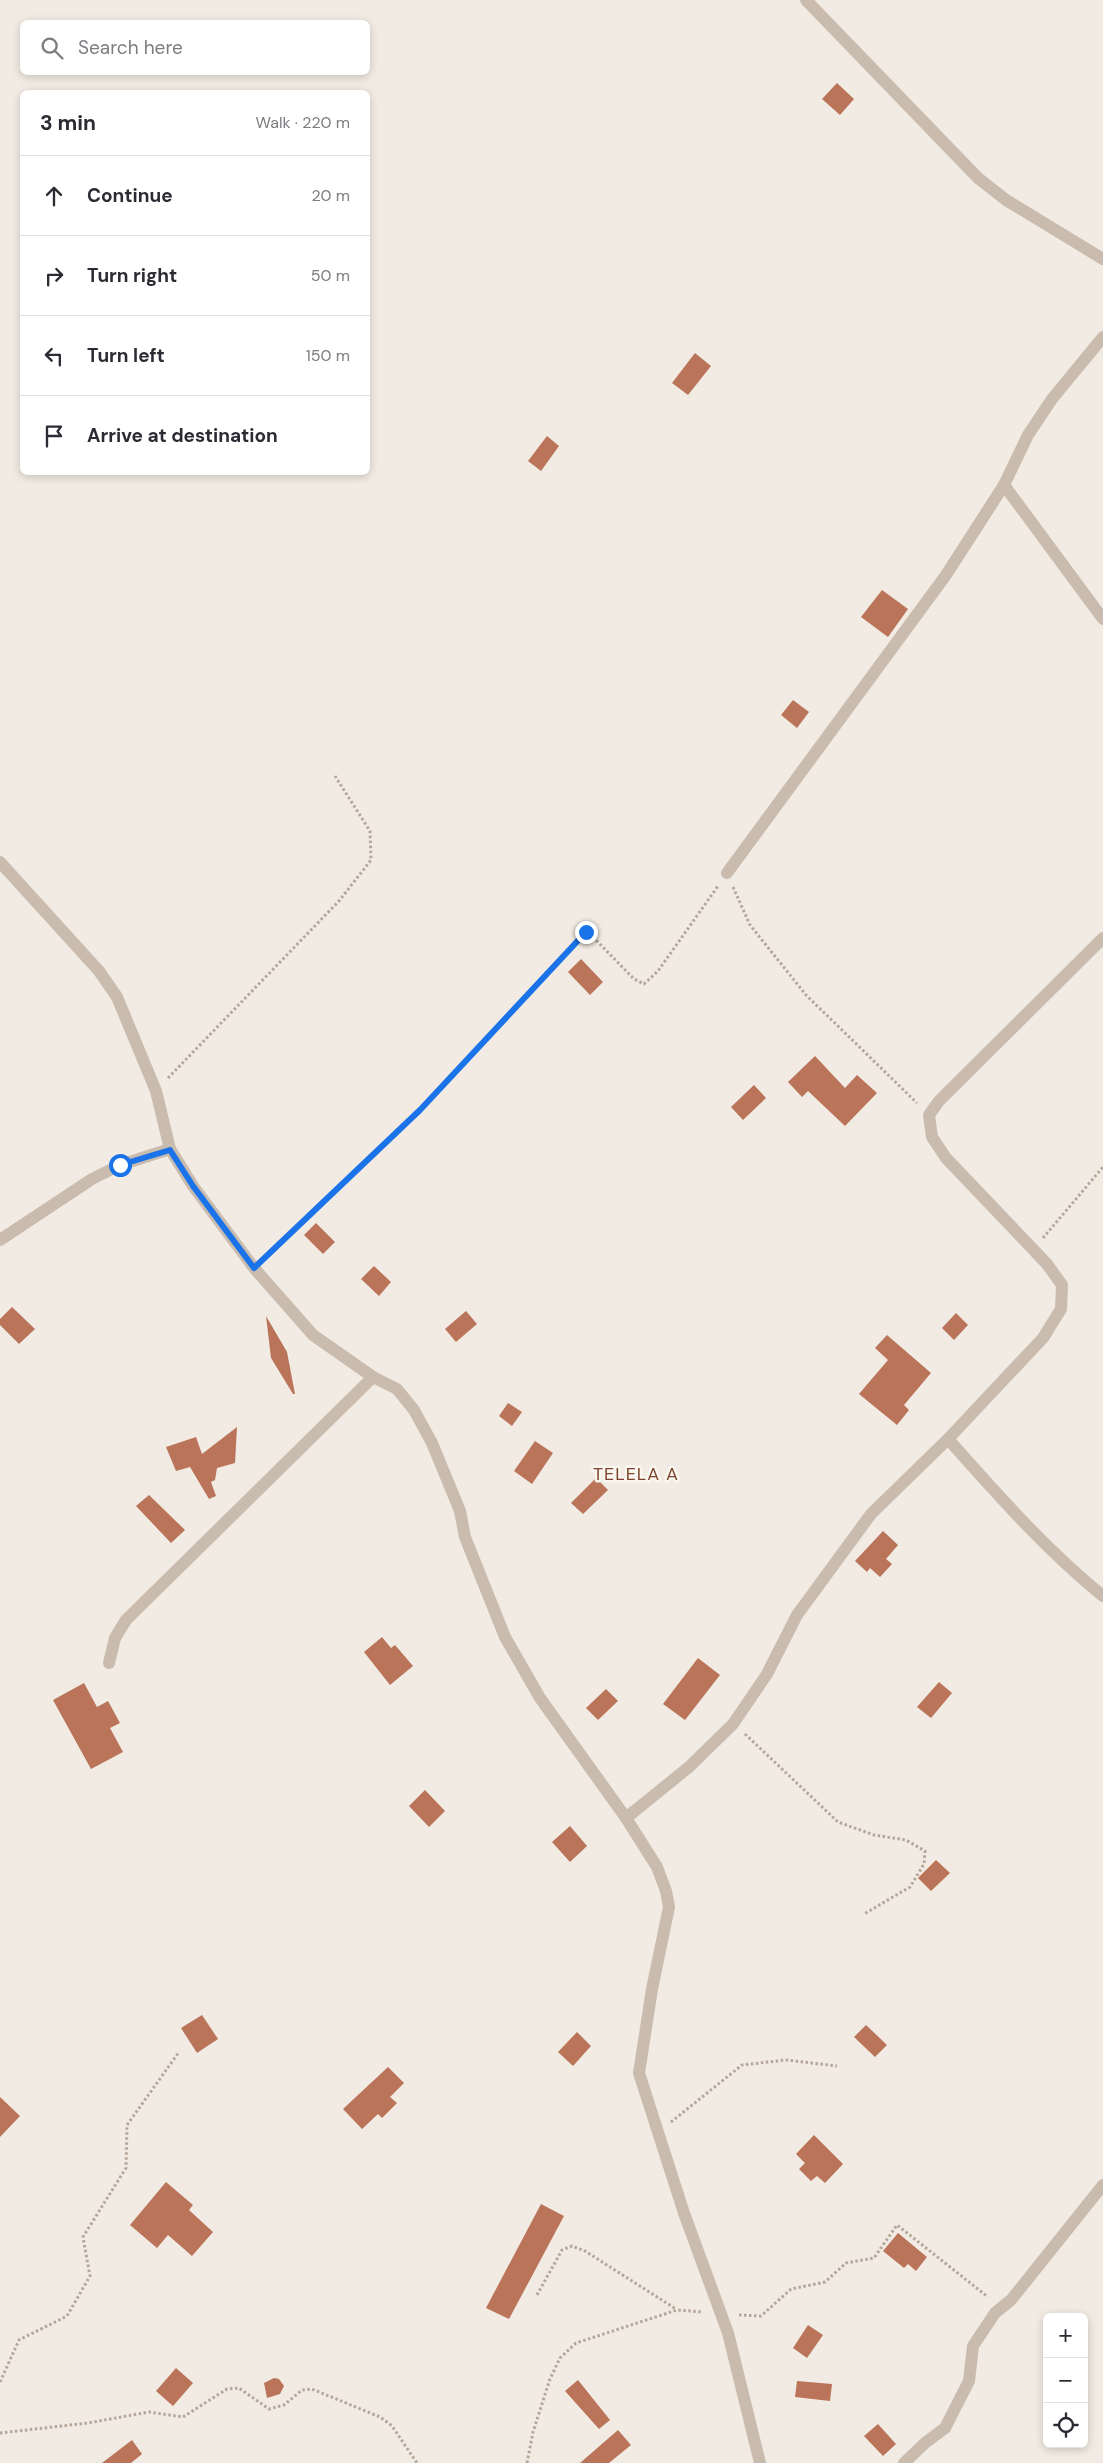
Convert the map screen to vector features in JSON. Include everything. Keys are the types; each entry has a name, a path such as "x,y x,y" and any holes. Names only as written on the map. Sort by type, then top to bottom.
{"street":[{"path":"806,0 978,178 1006,200 1103,259"},
{"path":"727,873 808,760 908,629 1004,485 1033,428 1052,399 1103,337"},
{"path":"1004,485 1103,619"},
{"path":"0,862 99,971 117,997 156,1091 170,1150 193,1186 254,1268 313,1334 373,1377 397,1390 421,1422 432,1443 460,1511 465,1538 489,1592 505,1637 540,1698 626,1818 657,1867 666,1891 669,1907 652,1989 639,2073 719,2314 728,2333 760,2463"},
{"path":"626,1818 688,1767 733,1724 767,1674 797,1615 872,1514 948,1439 1043,1338 1061,1309 1062,1285 1047,1264 946,1158 932,1136 929,1115 946,1094 1103,938"},
{"path":"0,1240 92,1179 120,1165 170,1150"},
{"path":"109,1663 115,1638 126,1620 373,1377"},
{"path":"948,1439 1018,1516 1078,1576 1103,1596"},
{"path":"904,2463 925,2443 945,2428 969,2381 973,2346 995,2313 1011,2300 1103,2185"}],"path":[{"path":"156,1091 339,902 371,860 370,830 335,776"},
{"path":"254,1268 420,1110 581,935 589,933 634,979 644,984 658,971 727,873"},
{"path":"727,873 750,925 806,995 929,1115"},
{"path":"1033,1250 1103,1167"},
{"path":"733,1724 838,1822 874,1835 906,1840 925,1851 924,1864 910,1887 864,1914"},
{"path":"0,2382 19,2340 67,2316 90,2276 83,2237 126,2168 127,2125 179,2052"},
{"path":"659,2132 742,2064 786,2060 837,2066"},
{"path":"527,2463 533,2432 560,2358 576,2343 677,2310 762,2316 791,2289 825,2282 846,2262 874,2258 897,2225 987,2297 1011,2300"},
{"path":"537,2294 562,2250 572,2246 585,2251 677,2310"},
{"path":"0,2433 88,2423 149,2412 183,2417 227,2389 239,2388 269,2409 284,2405 302,2390 312,2389 380,2417 392,2426 417,2463"}],"building":[{"path":"837,83 854,99 840,115 822,99"},
{"path":"695,353 711,366 688,395 672,383"},
{"path":"547,436 559,446 541,471 528,461"},
{"path":"882,590 908,609 888,637 861,617"},
{"path":"793,700 809,712 797,728 781,715"},
{"path":"581,959 603,982 590,995 568,972"},
{"path":"815,1056 845,1088 857,1075 877,1093 845,1126 808,1091 802,1097 788,1082"},
{"path":"754,1085 766,1098 743,1120 731,1107"},
{"path":"316,1223 335,1242 323,1254 304,1235"},
{"path":"374,1266 391,1282 379,1296 361,1279"},
{"path":"12,1307 35,1329 19,1344 0,1325 0,1319"},
{"path":"466,1311 477,1324 456,1342 445,1329"},
{"path":"956,1313 968,1325 954,1340 942,1328"},
{"path":"266,1316 287,1352 295,1394 293,1394 271,1358"},
{"path":"887,1335 931,1373 904,1405 909,1410 897,1425 859,1394 888,1360 875,1348"},
{"path":"508,1403 522,1412 512,1426 499,1416"},
{"path":"237,1427 235,1463 217,1468 215,1480 211,1482 216,1496 209,1499 190,1467 176,1471 166,1447 196,1437 202,1454"},
{"path":"535,1441 553,1453 532,1484 514,1471"},
{"path":"596,1478 608,1490 583,1514 571,1503"},
{"path":"149,1495 185,1530 171,1543 136,1506"},
{"path":"883,1531 898,1545 886,1559 892,1564 880,1577 870,1568 867,1572 855,1561"},
{"path":"382,1637 391,1648 395,1645 413,1666 390,1685 364,1652"},
{"path":"698,1658 720,1675 685,1720 663,1704"},
{"path":"939,1682 952,1693 931,1718 917,1707"},
{"path":"84,1683 97,1707 108,1701 120,1723 110,1728 123,1752 91,1769 53,1700"},
{"path":"606,1689 618,1701 598,1720 586,1708"},
{"path":"425,1790 445,1811 429,1827 409,1806"},
{"path":"570,1826 587,1846 570,1862 552,1842"},
{"path":"936,1860 950,1873 931,1891 918,1878"},
{"path":"202,2015 218,2039 197,2053 181,2028"},
{"path":"866,2025 887,2045 875,2057 854,2037"},
{"path":"577,2032 591,2046 573,2066 558,2052"},
{"path":"388,2067 404,2083 390,2097 397,2103 382,2118 378,2114 362,2129 343,2109"},
{"path":"0,2097 20,2116 0,2137"},
{"path":"814,2135 843,2164 825,2183 817,2176 811,2181 799,2169 805,2163 796,2154"},
{"path":"166,2182 193,2205 189,2210 213,2232 192,2256 168,2235 157,2248 130,2225"},
{"path":"541,2204 564,2216 509,2319 486,2308"},
{"path":"898,2233 927,2257 916,2271 908,2264 904,2268 883,2251"},
{"path":"808,2325 823,2335 807,2358 793,2348"},
{"path":"176,2368 193,2383 173,2406 156,2391"},
{"path":"274,2378 279,2379 284,2386 280,2394 267,2398 264,2383"},
{"path":"578,2380 610,2420 599,2429 565,2391"},
{"path":"797,2381 832,2384 830,2401 795,2397"},
{"path":"878,2424 896,2444 883,2456 864,2436"},
{"path":"618,2430 631,2445 609,2463 580,2463"},
{"path":"132,2440 142,2454 131,2463 102,2463"}],"district":[{"name":"TELELA A","path":"636,1474"}],"route":[{"path":"120,1165 170,1150 193,1186 254,1268 420,1110 581,935 586,932"}]}
